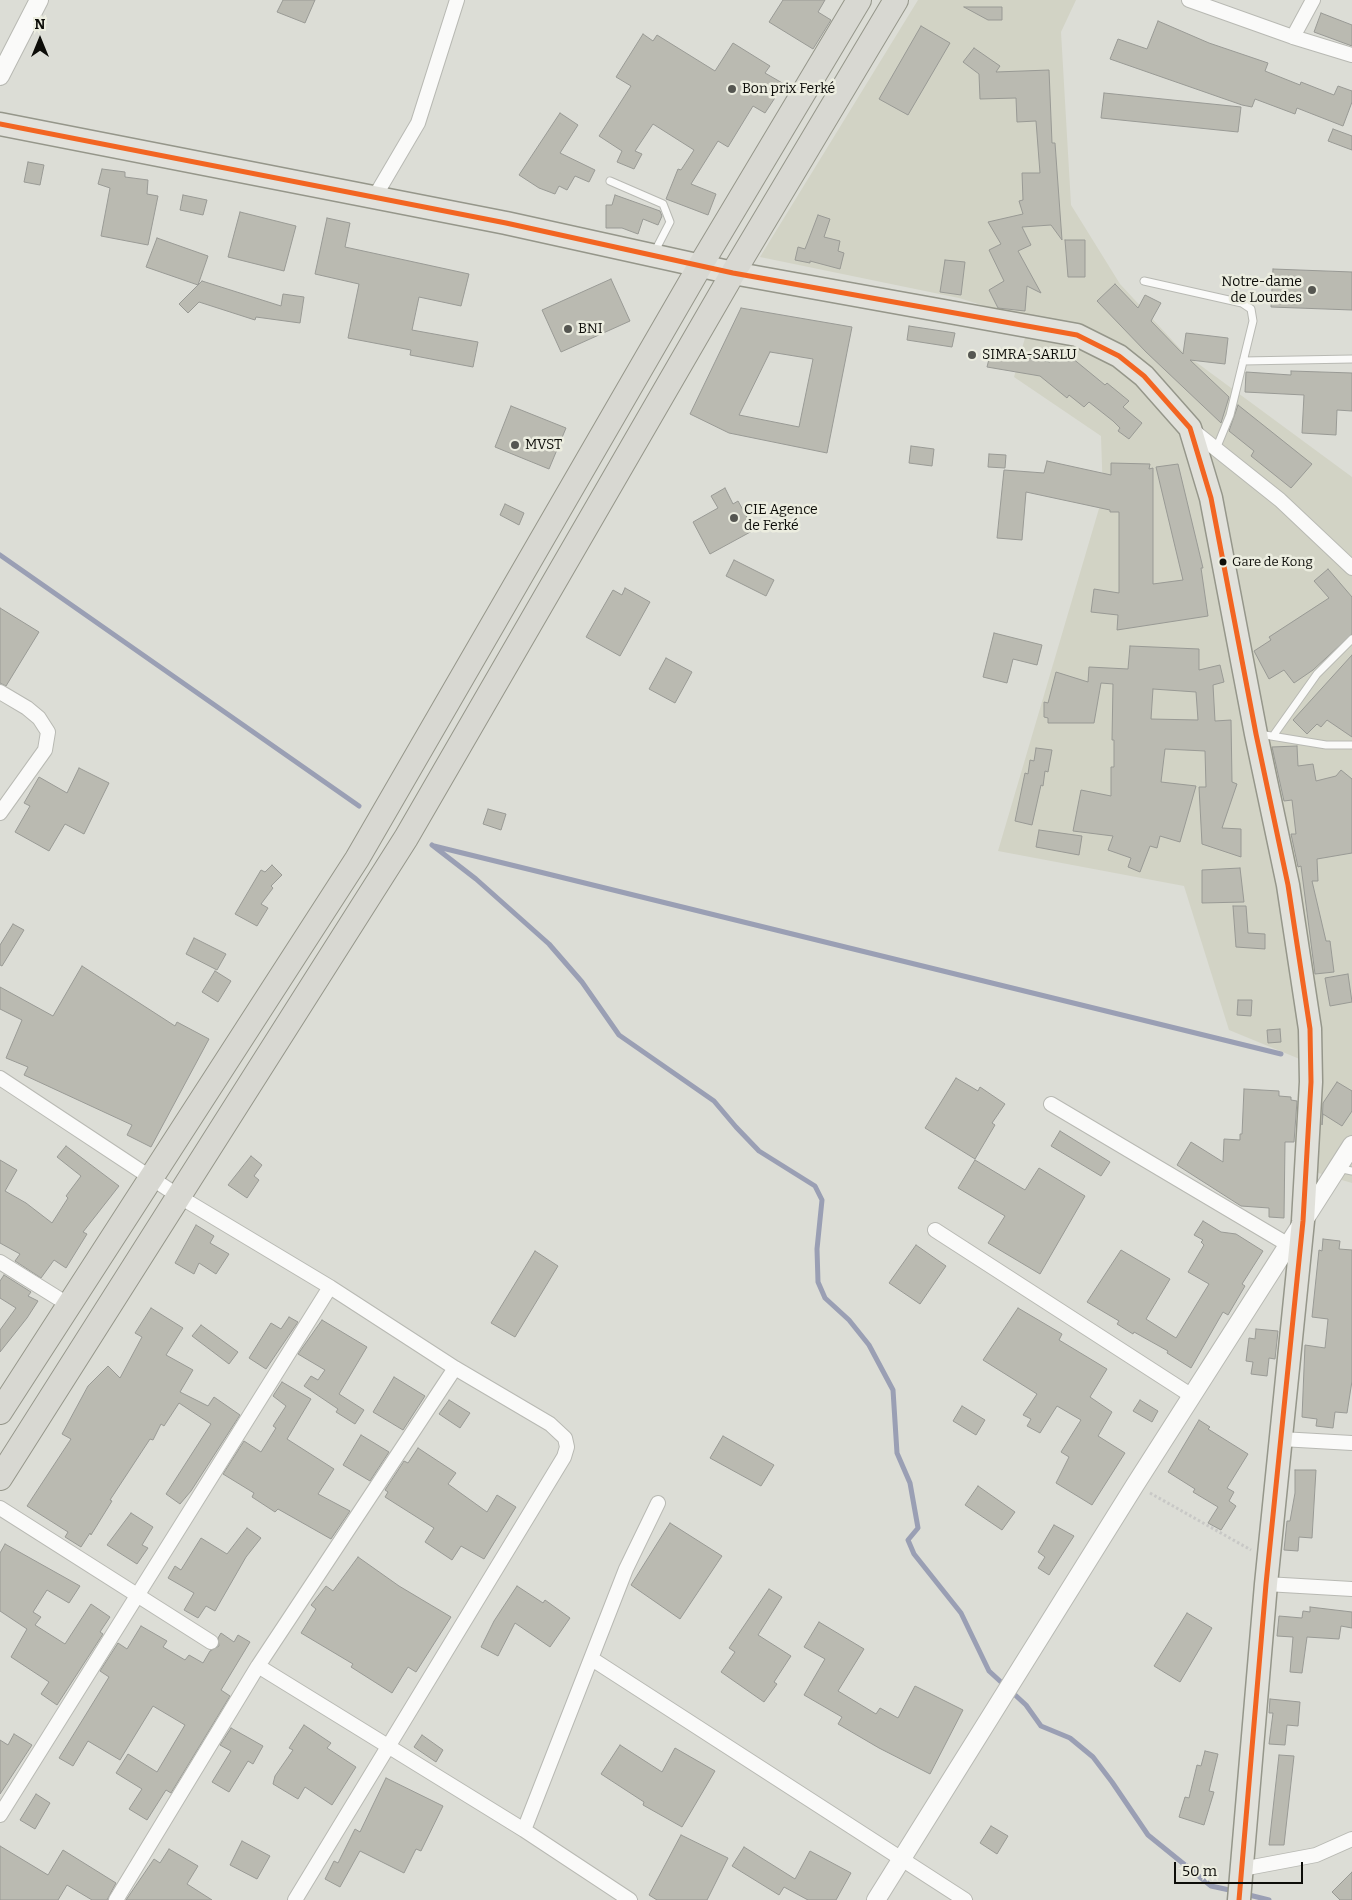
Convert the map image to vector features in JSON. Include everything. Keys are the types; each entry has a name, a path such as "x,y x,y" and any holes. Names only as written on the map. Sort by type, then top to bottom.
{"highway":[{"path":"0,1412 357,859 700,266 859,0"},
{"path":"0,1478 406,838 733,273 896,0"}],"main road":[{"path":"0,124 506,223 733,273 1077,335 1119,356 1144,376 1190,428 1211,498 1265,735 1310,1029 1311,1082 1303,1221 1266,1584 1239,1900"}],"street":[{"path":"0,76 39,0"},
{"path":"374,198 418,123 457,0"},
{"path":"1189,0 1352,55"},
{"path":"1294,37 1313,0"},
{"path":"1190,428 1321,536 1352,568"},
{"path":"0,692 27,708 39,718 48,732 45,750 0,813"},
{"path":"0,1078 180,1197 330,1287 455,1368 550,1424 565,1438 567,1447 564,1457 296,1900"},
{"path":"1051,1104 1287,1244"},
{"path":"876,1900 1287,1244 1345,1169 1352,1144"},
{"path":"935,1230 1192,1396"},
{"path":"0,1262 69,1305"},
{"path":"0,1815 330,1287"},
{"path":"116,1900 258,1666 455,1368"},
{"path":"1281,1439 1352,1443"},
{"path":"524,1830 635,1548 658,1502"},
{"path":"0,1508 211,1642"},
{"path":"1266,1584 1352,1589"},
{"path":"592,1659 965,1900"},
{"path":"258,1666 524,1830 630,1900"},
{"path":"1242,1868 1316,1854 1352,1839"}],"lane":[{"path":"610,181 663,204 670,222 653,255"},
{"path":"1144,281 1242,303 1251,309 1253,321 1230,415 1216,449"},
{"path":"1243,361 1352,360"},
{"path":"1265,735 1317,674 1352,639"},
{"path":"1265,735 1326,745 1352,745"}],"path":[{"path":"1135,1485 1269,1560"}],"shaded area":[{"path":"918,0 1076,0 1061,32 1071,205 1120,284 1185,354 1352,477 1352,1183 1315,1172 1307,1062 1229,1030 1184,886 998,851 1103,495 1101,436 1014,377 1030,320 959,298 760,257"}],"building":[{"path":"283,0 315,0 305,23 277,12"},
{"path":"783,0 825,0 818,12 831,20 813,49 769,22"},
{"path":"964,7 1002,7 1002,20 988,20"},
{"path":"1321,13 1352,25 1352,46 1314,32"},
{"path":"1158,21 1209,43 1268,63 1265,71 1300,85 1301,82 1334,95 1338,86 1352,91 1352,102 1343,126 1297,108 1295,114 1255,99 1252,107 1242,105 1110,59 1118,39 1147,49"},
{"path":"921,26 950,43 908,115 879,99"},
{"path":"643,34 653,41 657,35 715,71 733,43 770,66 765,73 784,84 765,113 753,106 728,147 718,141 691,184 716,194 708,215 666,199 678,169 681,170 694,150 653,124 635,151 642,154 634,169 617,162 622,151 599,136 631,86 616,77"},
{"path":"974,48 1000,66 996,72 1049,70 1052,143 1055,143 1062,240 1051,225 1022,227 1031,245 1018,251 1041,293 1027,286 1025,311 998,308 989,290 1004,281 989,250 1001,244 988,222 1023,214 1019,201 1023,200 1022,173 1040,173 1036,121 1017,122 1016,98 980,99 979,74 963,62"},
{"path":"1104,93 1241,107 1238,132 1101,118"},
{"path":"560,113 578,125 560,153 595,170 589,182 575,176 567,190 559,186 555,194 539,188 519,175"},
{"path":"1333,129 1352,136 1352,150 1328,141"},
{"path":"28,162 44,165 40,185 24,182"},
{"path":"102,169 125,172 125,177 148,180 147,194 158,196 148,245 101,236 110,188 98,184"},
{"path":"183,195 207,200 203,215 180,210"},
{"path":"615,195 660,211 662,216 658,225 643,219 638,234 622,228 606,228 606,205 612,205"},
{"path":"240,212 296,226 284,271 228,257"},
{"path":"818,215 830,219 824,237 840,241 838,251 844,253 840,269 810,261 810,263 795,260 798,247 805,249"},
{"path":"327,218 350,223 345,247 469,274 461,306 419,297 412,330 478,342 473,367 410,355 411,350 348,338 359,284 315,274"},
{"path":"157,238 208,256 198,285 146,267"},
{"path":"1065,240 1085,240 1085,277 1068,277"},
{"path":"945,260 965,262 961,295 940,292"},
{"name":"Notre-dame de Lourdes","path":"1273,269 1352,272 1352,310 1271,307"},
{"path":"611,279 630,321 561,352 542,310"},
{"path":"202,281 281,306 283,294 304,297 300,323 256,317 255,320 199,302 188,313 179,304"},
{"path":"1115,284 1138,308 1145,295 1161,303 1151,321 1183,354 1186,333 1228,338 1225,364 1190,360 1229,397 1221,423 1146,352 1097,301"},
{"path":"741,308 852,327 827,453 729,433 690,414","holes":["770,352 813,359 799,427 739,415"]},
{"path":"909,326 955,333 952,347 907,340"},
{"path":"991,351 1050,362 1056,356 1060,359 1066,353 1105,385 1107,383 1129,401 1123,407 1142,423 1129,439 1118,431 1120,428 1113,421 1089,402 1084,407 1069,395 1067,398 1040,376 987,367"},
{"path":"1291,371 1352,373 1352,411 1337,410 1336,435 1302,433 1304,395 1245,392 1246,372 1291,375"},
{"path":"1238,405 1312,464 1291,488 1251,456 1254,451 1229,431"},
{"path":"511,406 566,428 549,469 495,447"},
{"path":"911,446 934,449 932,466 909,463"},
{"path":"989,454 1006,455 1005,468 988,467"},
{"path":"1047,461 1111,475 1111,463 1150,464 1149,469 1153,468 1153,584 1183,580 1156,467 1178,464 1203,568 1201,568 1208,616 1117,630 1118,615 1091,612 1094,589 1119,593 1119,512 1110,512 1110,510 1026,492 1022,540 997,538 1004,470 1044,473"},
{"path":"725,488 733,504 738,501 754,530 710,554 693,522 718,508 711,496"},
{"path":"505,504 524,513 519,525 500,515"},
{"path":"734,560 774,580 766,596 726,576"},
{"path":"1328,569 1352,597 1352,634 1313,670 1294,683 1284,670 1269,679 1254,651 1271,640 1269,637 1329,598 1314,581"},
{"path":"625,588 650,602 620,656 586,637 613,590 622,595"},
{"path":"0,608 39,632 6,686 0,683"},
{"path":"994,633 1042,645 1037,665 1013,659 1007,683 983,677"},
{"path":"1130,646 1199,649 1199,670 1220,665 1224,682 1213,685 1215,721 1231,720 1232,782 1237,784 1222,828 1241,829 1241,857 1202,844 1199,787 1206,787 1205,751 1165,749 1161,782 1196,786 1180,842 1160,836 1157,848 1150,846 1140,872 1128,867 1131,858 1108,850 1113,836 1073,831 1081,790 1111,796 1111,767 1114,767 1114,740 1112,740 1113,684 1101,683 1094,723 1048,723 1048,718 1044,717 1044,702 1048,703 1056,672 1088,682 1089,667 1128,669","holes":["1153,689 1196,692 1198,720 1151,719"]},
{"path":"1352,655 1352,737 1327,720 1321,727 1317,724 1307,734 1293,720"},
{"path":"666,658 692,672 675,703 649,689"},
{"path":"1297,746 1298,766 1313,764 1316,781 1336,776 1341,770 1352,779 1352,853 1317,859 1318,881 1312,881 1326,941 1330,941 1334,972 1315,974 1301,866 1298,867 1291,834 1296,834 1292,800 1284,801 1272,747"},
{"path":"1036,748 1052,750 1048,772 1045,771 1043,786 1041,785 1032,825 1015,821 1025,773 1028,774 1030,760 1034,761"},
{"path":"79,768 109,783 84,834 65,824 49,851 15,832 30,806 24,803 39,777 67,793"},
{"path":"488,809 506,814 501,830 483,824"},
{"path":"1039,830 1082,836 1079,855 1036,847"},
{"path":"272,865 282,875 271,886 273,888 261,904 268,908 257,926 235,914 261,870 265,872"},
{"path":"1240,868 1244,902 1202,903 1202,870"},
{"path":"1233,906 1246,906 1248,933 1265,934 1265,949 1236,947"},
{"path":"13,924 24,930 2,966 0,965 0,945"},
{"path":"194,938 226,954 217,970 186,954"},
{"path":"82,966 175,1026 177,1022 209,1039 151,1147 127,1135 132,1125 24,1075 28,1067 6,1058 22,1020 0,1009 0,987 53,1016"},
{"path":"215,971 231,981 218,1002 202,992"},
{"path":"1348,974 1352,1002 1330,1006 1325,978"},
{"path":"1238,1000 1252,1000 1251,1016 1237,1015"},
{"path":"1280,1029 1281,1042 1268,1043 1267,1030"},
{"path":"956,1078 978,1091 980,1087 1005,1104 992,1123 995,1125 975,1159 925,1128"},
{"path":"1337,1082 1352,1091 1352,1111 1342,1126 1323,1114 1322,1125 1323,1103"},
{"path":"1244,1089 1279,1091 1279,1096 1291,1097 1291,1100 1297,1101 1294,1142 1285,1142 1284,1218 1269,1217 1269,1208 1241,1206 1177,1165 1191,1142 1223,1162 1224,1139 1240,1140 1240,1134 1242,1134"},
{"path":"1060,1131 1110,1162 1101,1176 1051,1146"},
{"path":"66,1146 119,1186 83,1232 87,1234 66,1268 54,1260 41,1278 15,1261 20,1254 0,1243 0,1160 17,1170 5,1191 26,1203 52,1223 68,1198 66,1196 81,1176 57,1157"},
{"path":"251,1156 262,1165 254,1176 259,1180 247,1198 228,1185"},
{"path":"975,1160 1025,1190 1039,1168 1085,1196 1040,1274 988,1243 1005,1216 958,1188"},
{"path":"1203,1221 1221,1232 1236,1234 1263,1251 1242,1284 1245,1286 1228,1315 1223,1312 1191,1368 1167,1353 1168,1351 1117,1324 1119,1321 1087,1302 1121,1250 1170,1279 1146,1319 1176,1338 1209,1284 1188,1272 1204,1245 1201,1242 1203,1240 1194,1235"},
{"path":"196,1225 214,1236 210,1243 229,1254 216,1274 199,1263 194,1274 175,1263"},
{"path":"1323,1239 1340,1241 1339,1249 1352,1250 1352,1381 1347,1413 1335,1412 1333,1428 1316,1426 1317,1419 1302,1417 1305,1345 1325,1348 1328,1319 1312,1317 1319,1250 1322,1251"},
{"path":"916,1245 946,1266 920,1304 889,1283"},
{"path":"535,1251 558,1266 515,1337 491,1323"},
{"path":"4,1275 31,1292 28,1296 38,1301 0,1352 0,1330 16,1308 0,1298 0,1281"},
{"path":"151,1308 183,1328 166,1355 193,1370 180,1392 208,1406 214,1397 240,1415 191,1491 180,1504 166,1494 211,1424 179,1403 164,1426 161,1424 153,1440 150,1439 110,1500 112,1501 91,1535 90,1533 81,1547 65,1537 68,1532 27,1506 71,1439 62,1434 88,1386 108,1366 120,1378 142,1337 135,1333"},
{"path":"1018,1308 1062,1334 1059,1340 1107,1369 1090,1397 1112,1412 1098,1436 1125,1453 1092,1505 1056,1483 1069,1457 1061,1452 1081,1420 1057,1406 1040,1433 1027,1426 1031,1419 1023,1415 1037,1394 983,1360"},
{"path":"289,1317 298,1322 266,1369 249,1358 271,1323 281,1329"},
{"path":"322,1320 367,1347 339,1394 364,1410 355,1424 336,1412 338,1409 304,1386 311,1376 318,1380 325,1370 298,1354"},
{"path":"201,1325 238,1352 229,1364 192,1336"},
{"path":"1256,1329 1278,1331 1275,1359 1269,1358 1267,1376 1251,1374 1253,1362 1246,1361 1249,1338 1255,1339"},
{"path":"394,1377 425,1396 403,1430 373,1412"},
{"path":"282,1382 311,1399 287,1439 334,1469 318,1494 350,1511 331,1539 278,1509 275,1512 252,1497 254,1493 223,1474 244,1441 261,1452 276,1428 273,1426 286,1406 273,1396"},
{"path":"449,1400 470,1413 460,1428 439,1414"},
{"path":"1140,1400 1158,1411 1152,1422 1133,1411"},
{"path":"962,1406 985,1420 976,1435 953,1421"},
{"path":"1199,1420 1210,1427 1208,1429 1248,1454 1227,1488 1234,1492 1229,1501 1236,1506 1221,1530 1208,1523 1218,1507 1193,1492 1195,1489 1168,1472"},
{"path":"361,1435 389,1452 370,1481 343,1465"},
{"path":"723,1436 774,1465 761,1486 710,1458"},
{"path":"418,1448 456,1473 448,1484 487,1512 497,1495 516,1507 484,1559 461,1546 452,1560 425,1542 434,1528 385,1497 388,1492 385,1490 404,1461 408,1463"},
{"path":"1295,1470 1316,1470 1312,1538 1299,1537 1298,1551 1284,1550 1287,1521 1290,1521 1295,1493"},
{"path":"978,1486 1015,1512 1002,1530 965,1505"},
{"path":"131,1513 153,1527 142,1545 148,1548 137,1564 107,1545"},
{"path":"670,1523 722,1556 680,1619 631,1585"},
{"path":"1054,1525 1074,1536 1049,1575 1038,1568 1045,1557 1038,1552"},
{"path":"247,1528 261,1538 246,1557 215,1611 206,1606 198,1618 184,1610 194,1593 168,1578 175,1566 181,1570 201,1538 227,1554"},
{"path":"5,1544 80,1586 69,1603 47,1590 33,1612 41,1617 35,1625 65,1644 91,1604 110,1617 100,1632 103,1634 57,1705 41,1694 49,1682 11,1657 27,1629 0,1611 0,1553"},
{"path":"358,1557 399,1586 451,1617 416,1672 408,1667 392,1693 351,1667 353,1664 301,1633 316,1609 311,1605 326,1586 333,1591"},
{"path":"517,1586 543,1603 545,1600 570,1618 550,1647 515,1623 498,1656 481,1647 494,1621"},
{"path":"769,1589 782,1597 758,1635 791,1656 774,1682 777,1684 764,1702 721,1672 735,1652 729,1648"},
{"path":"1310,1607 1352,1612 1352,1628 1341,1626 1339,1639 1307,1637 1302,1673 1290,1672 1293,1637 1277,1636 1279,1616 1302,1618 1303,1611 1310,1612"},
{"path":"1187,1613 1212,1628 1180,1682 1154,1666"},
{"path":"819,1622 864,1649 838,1691 876,1714 880,1708 898,1718 915,1686 963,1710 930,1774 879,1748 838,1724 842,1717 804,1695 825,1659 804,1647"},
{"path":"141,1626 167,1641 163,1647 185,1660 189,1655 203,1663 210,1651 219,1646 218,1638 221,1633 234,1642 238,1635 250,1642 221,1690 230,1696 171,1793 166,1790 147,1820 129,1809 142,1789 116,1773 128,1754 157,1772 185,1725 153,1706 120,1760 88,1741 73,1766 59,1758 109,1677 100,1671 118,1643 127,1649"},
{"path":"1270,1699 1300,1702 1298,1726 1287,1725 1285,1745 1269,1744 1273,1713 1269,1713"},
{"path":"304,1725 331,1743 327,1748 356,1767 332,1805 305,1787 298,1799 273,1784 275,1776 293,1750 289,1748"},
{"path":"231,1728 263,1746 253,1764 248,1761 229,1792 212,1782 231,1751 220,1745"},
{"path":"14,1734 32,1745 0,1794 0,1740 8,1745"},
{"path":"422,1735 443,1750 436,1762 414,1747"},
{"path":"620,1745 662,1772 675,1748 715,1771 682,1827 643,1805 644,1802 601,1774"},
{"path":"1205,1751 1218,1754 1209,1791 1214,1792 1204,1825 1179,1817 1185,1797 1189,1798 1197,1765 1201,1766"},
{"path":"1279,1755 1294,1756 1284,1845 1269,1845"},
{"path":"386,1778 443,1806 421,1851 416,1849 404,1873 360,1851 340,1887 325,1879 334,1861 338,1863 355,1829 360,1832"},
{"path":"36,1794 50,1803 35,1829 20,1820"},
{"path":"991,1826 1008,1836 997,1854 980,1843"},
{"path":"681,1835 728,1858 707,1900 657,1900 649,1895"},
{"path":"242,1841 270,1856 257,1879 230,1865"},
{"path":"0,1846 48,1875 63,1850 116,1883 107,1900 92,1900 67,1885 58,1900 0,1900"},
{"path":"744,1847 795,1879 810,1851 851,1873 836,1900 808,1900 784,1887 779,1895 732,1866"},
{"path":"169,1849 198,1866 187,1884 212,1900 126,1900 154,1859 160,1863"},
{"path":"1352,1872 1352,1900 1340,1900 1332,1892"}],"waterway":[{"path":"0,555 359,806"},
{"path":"432,845 476,879 549,944 582,982 619,1035 714,1101 759,1151 815,1186 822,1200 817,1249 818,1282 825,1298 849,1320 869,1345 893,1390 897,1453 910,1483 918,1528 908,1540 914,1554 961,1613 989,1671 1026,1705 1041,1726 1070,1738 1093,1757 1148,1835 1211,1886 1234,1891"},
{"path":"434,846 1281,1054"},
{"path":"1245,1894 1269,1900"}],"transit line":[{"path":"0,124 506,223 733,273 1077,335 1119,356 1144,376 1190,428 1211,498 1256,734 1288,885 1310,1029 1311,1082 1303,1221 1266,1584 1239,1900"}],"place":[{"name":"Bon prix Ferké","path":"732,89"},
{"name":"Notre-dame de Lourdes","path":"1312,290"},
{"name":"BNI","path":"568,329"},
{"name":"SIMRA-SARLU","path":"972,355"},
{"name":"MVST","path":"515,445"},
{"name":"CIE Agence de Ferké","path":"734,518"},
{"name":"Gare de Kong","path":"1223,562"}]}
